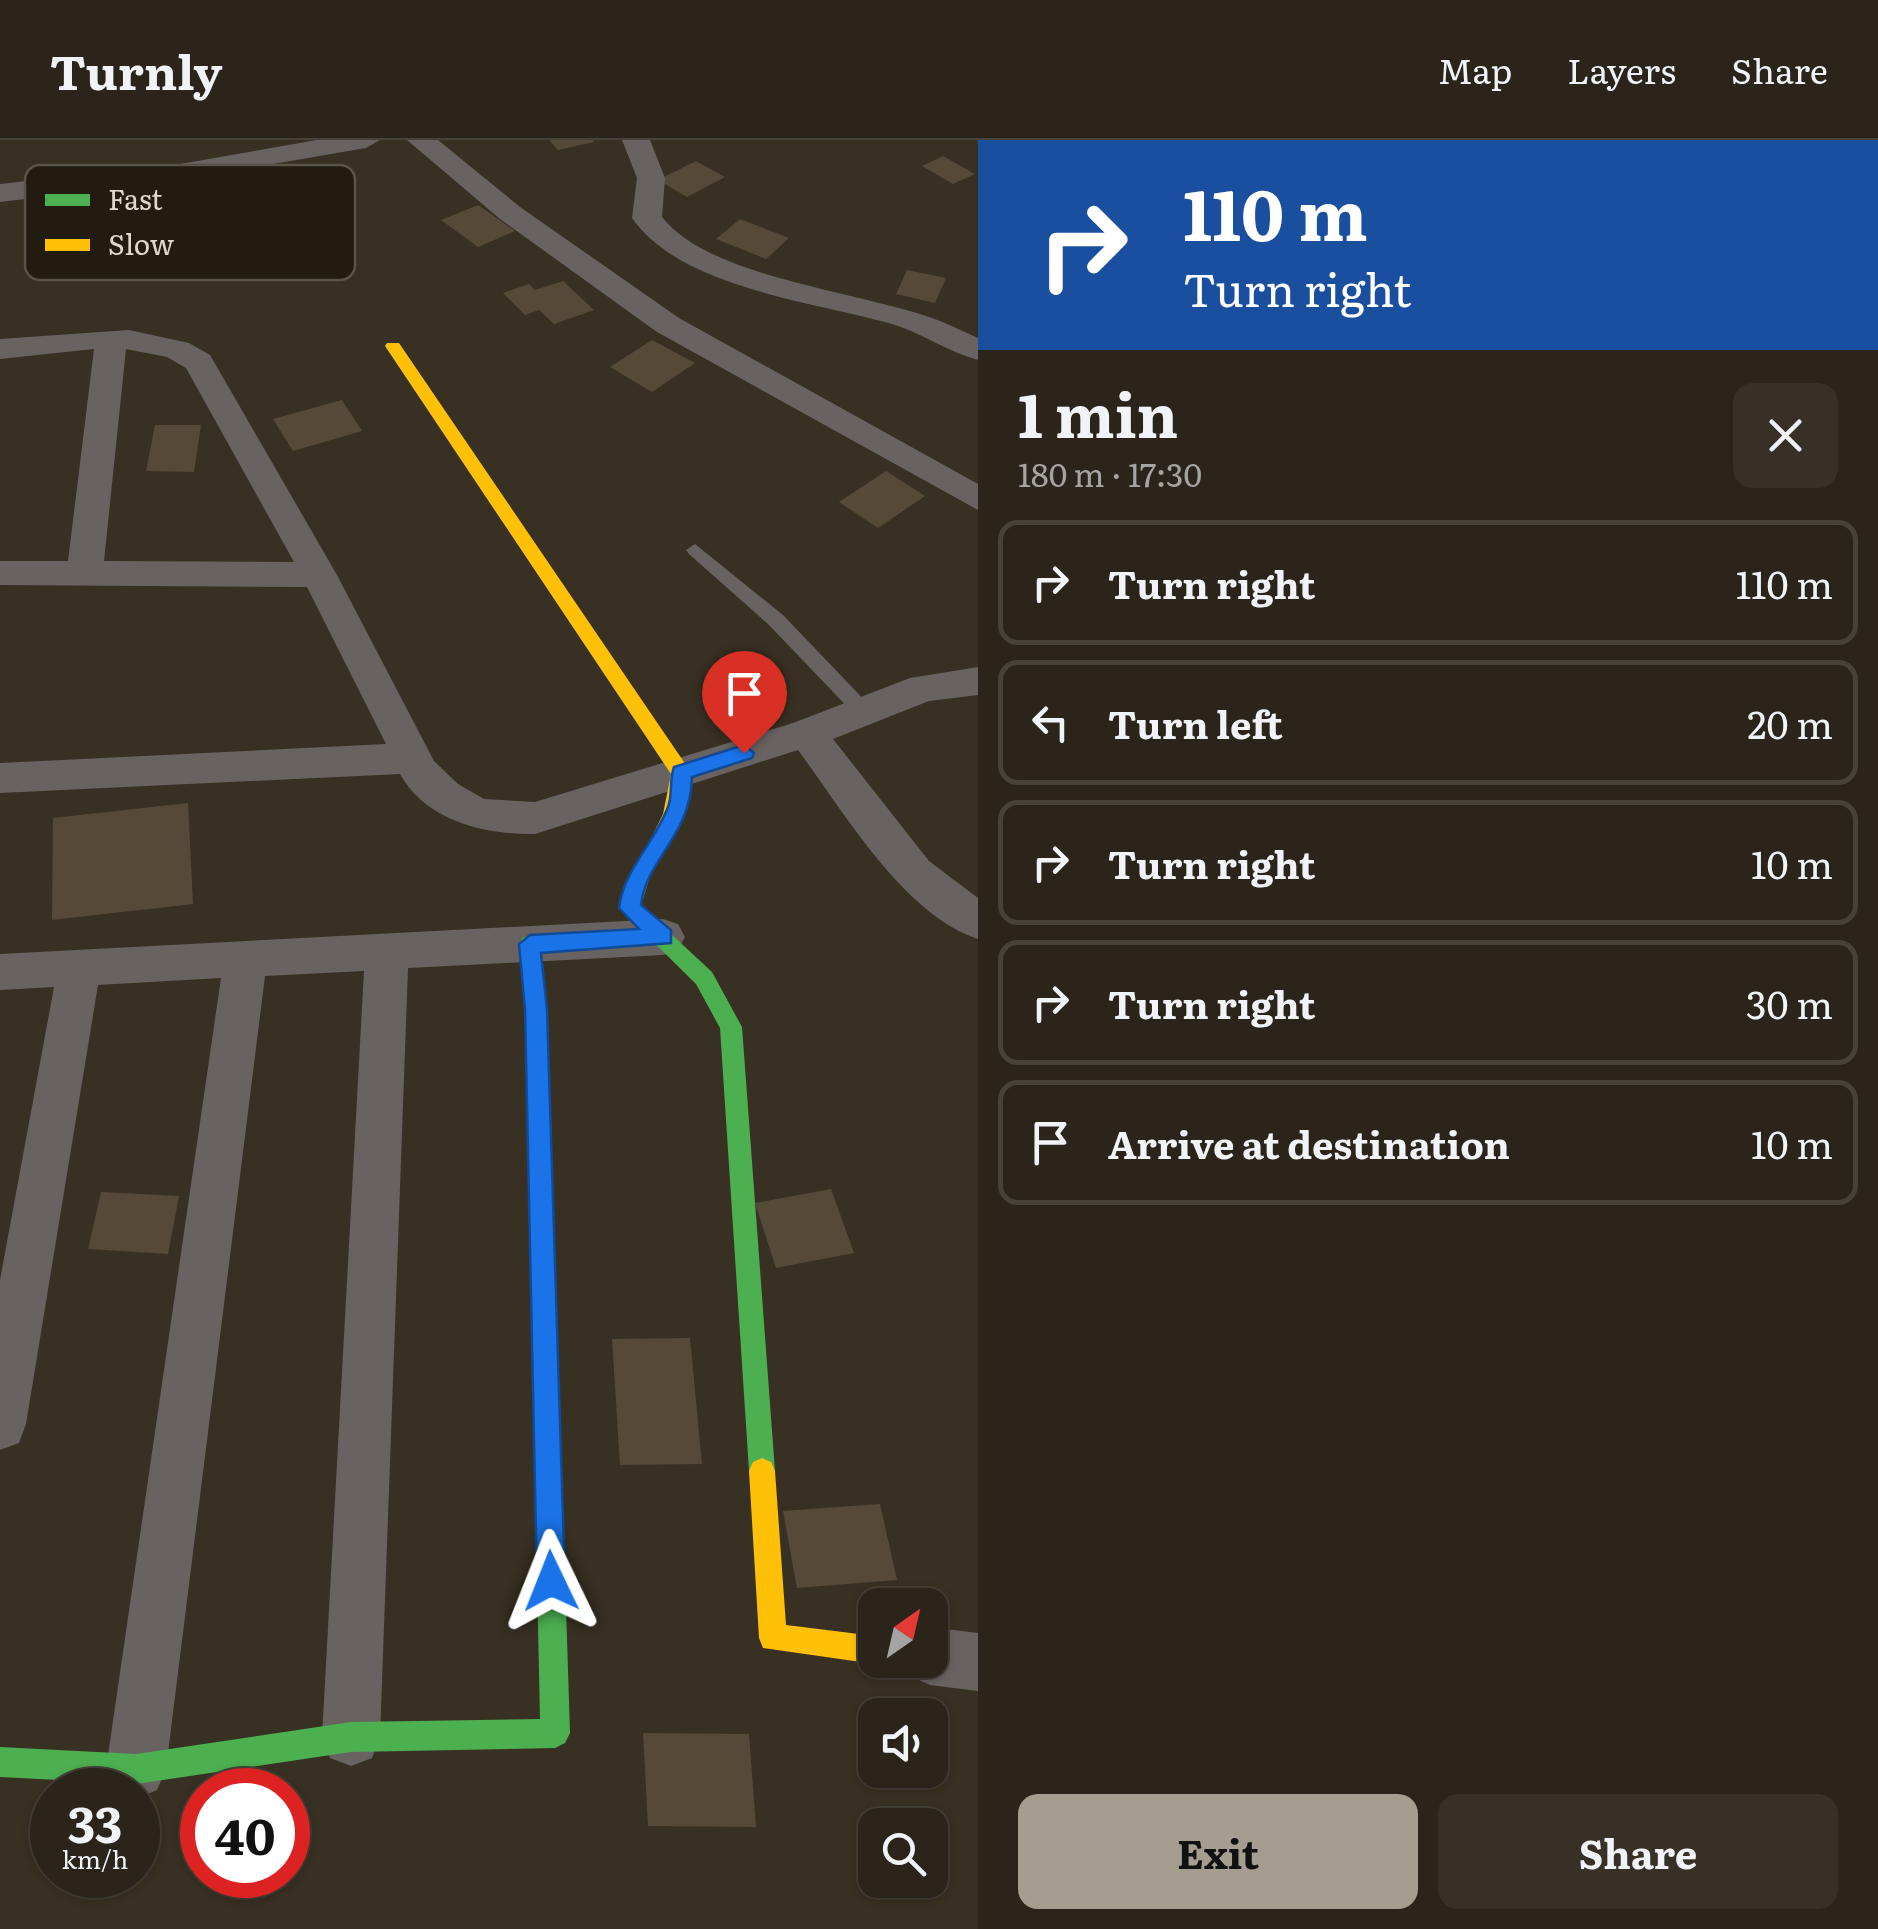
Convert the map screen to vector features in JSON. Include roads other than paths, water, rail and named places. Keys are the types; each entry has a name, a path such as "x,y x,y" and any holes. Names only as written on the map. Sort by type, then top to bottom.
{"street":[{"path":"226,165 366,140"},
{"path":"421,140 510,213 668,325 978,499"},
{"path":"636,140 652,169 653,204 646,218 653,235 735,271 908,319 978,350"},
{"path":"0,193 25,190"},
{"path":"606,278 668,244"},
{"path":"85,570 112,340"},
{"path":"0,348 112,340 167,347 199,362 319,575 413,758 441,798 501,820 535,818 808,733 924,688 978,681"},
{"path":"393,346 682,772 681,802 658,850 633,883 630,908 704,978 731,1026 773,1638 858,1648"},
{"path":"0,574 85,570 319,575"},
{"path":"808,733 914,874 978,922"},
{"path":"0,778 413,758"},
{"path":"0,972 387,954 663,936"},
{"path":"143,1768 351,1737 554,1733 536,1009 530,944"},
{"path":"351,1737 387,954"},
{"path":"136,1768 244,961"},
{"path":"0,1424 79,968"},
{"path":"948,1658 978,1662"},
{"path":"0,1762 117,1768"}],"lane":[{"path":"694,550 776,620 866,713"}]}
